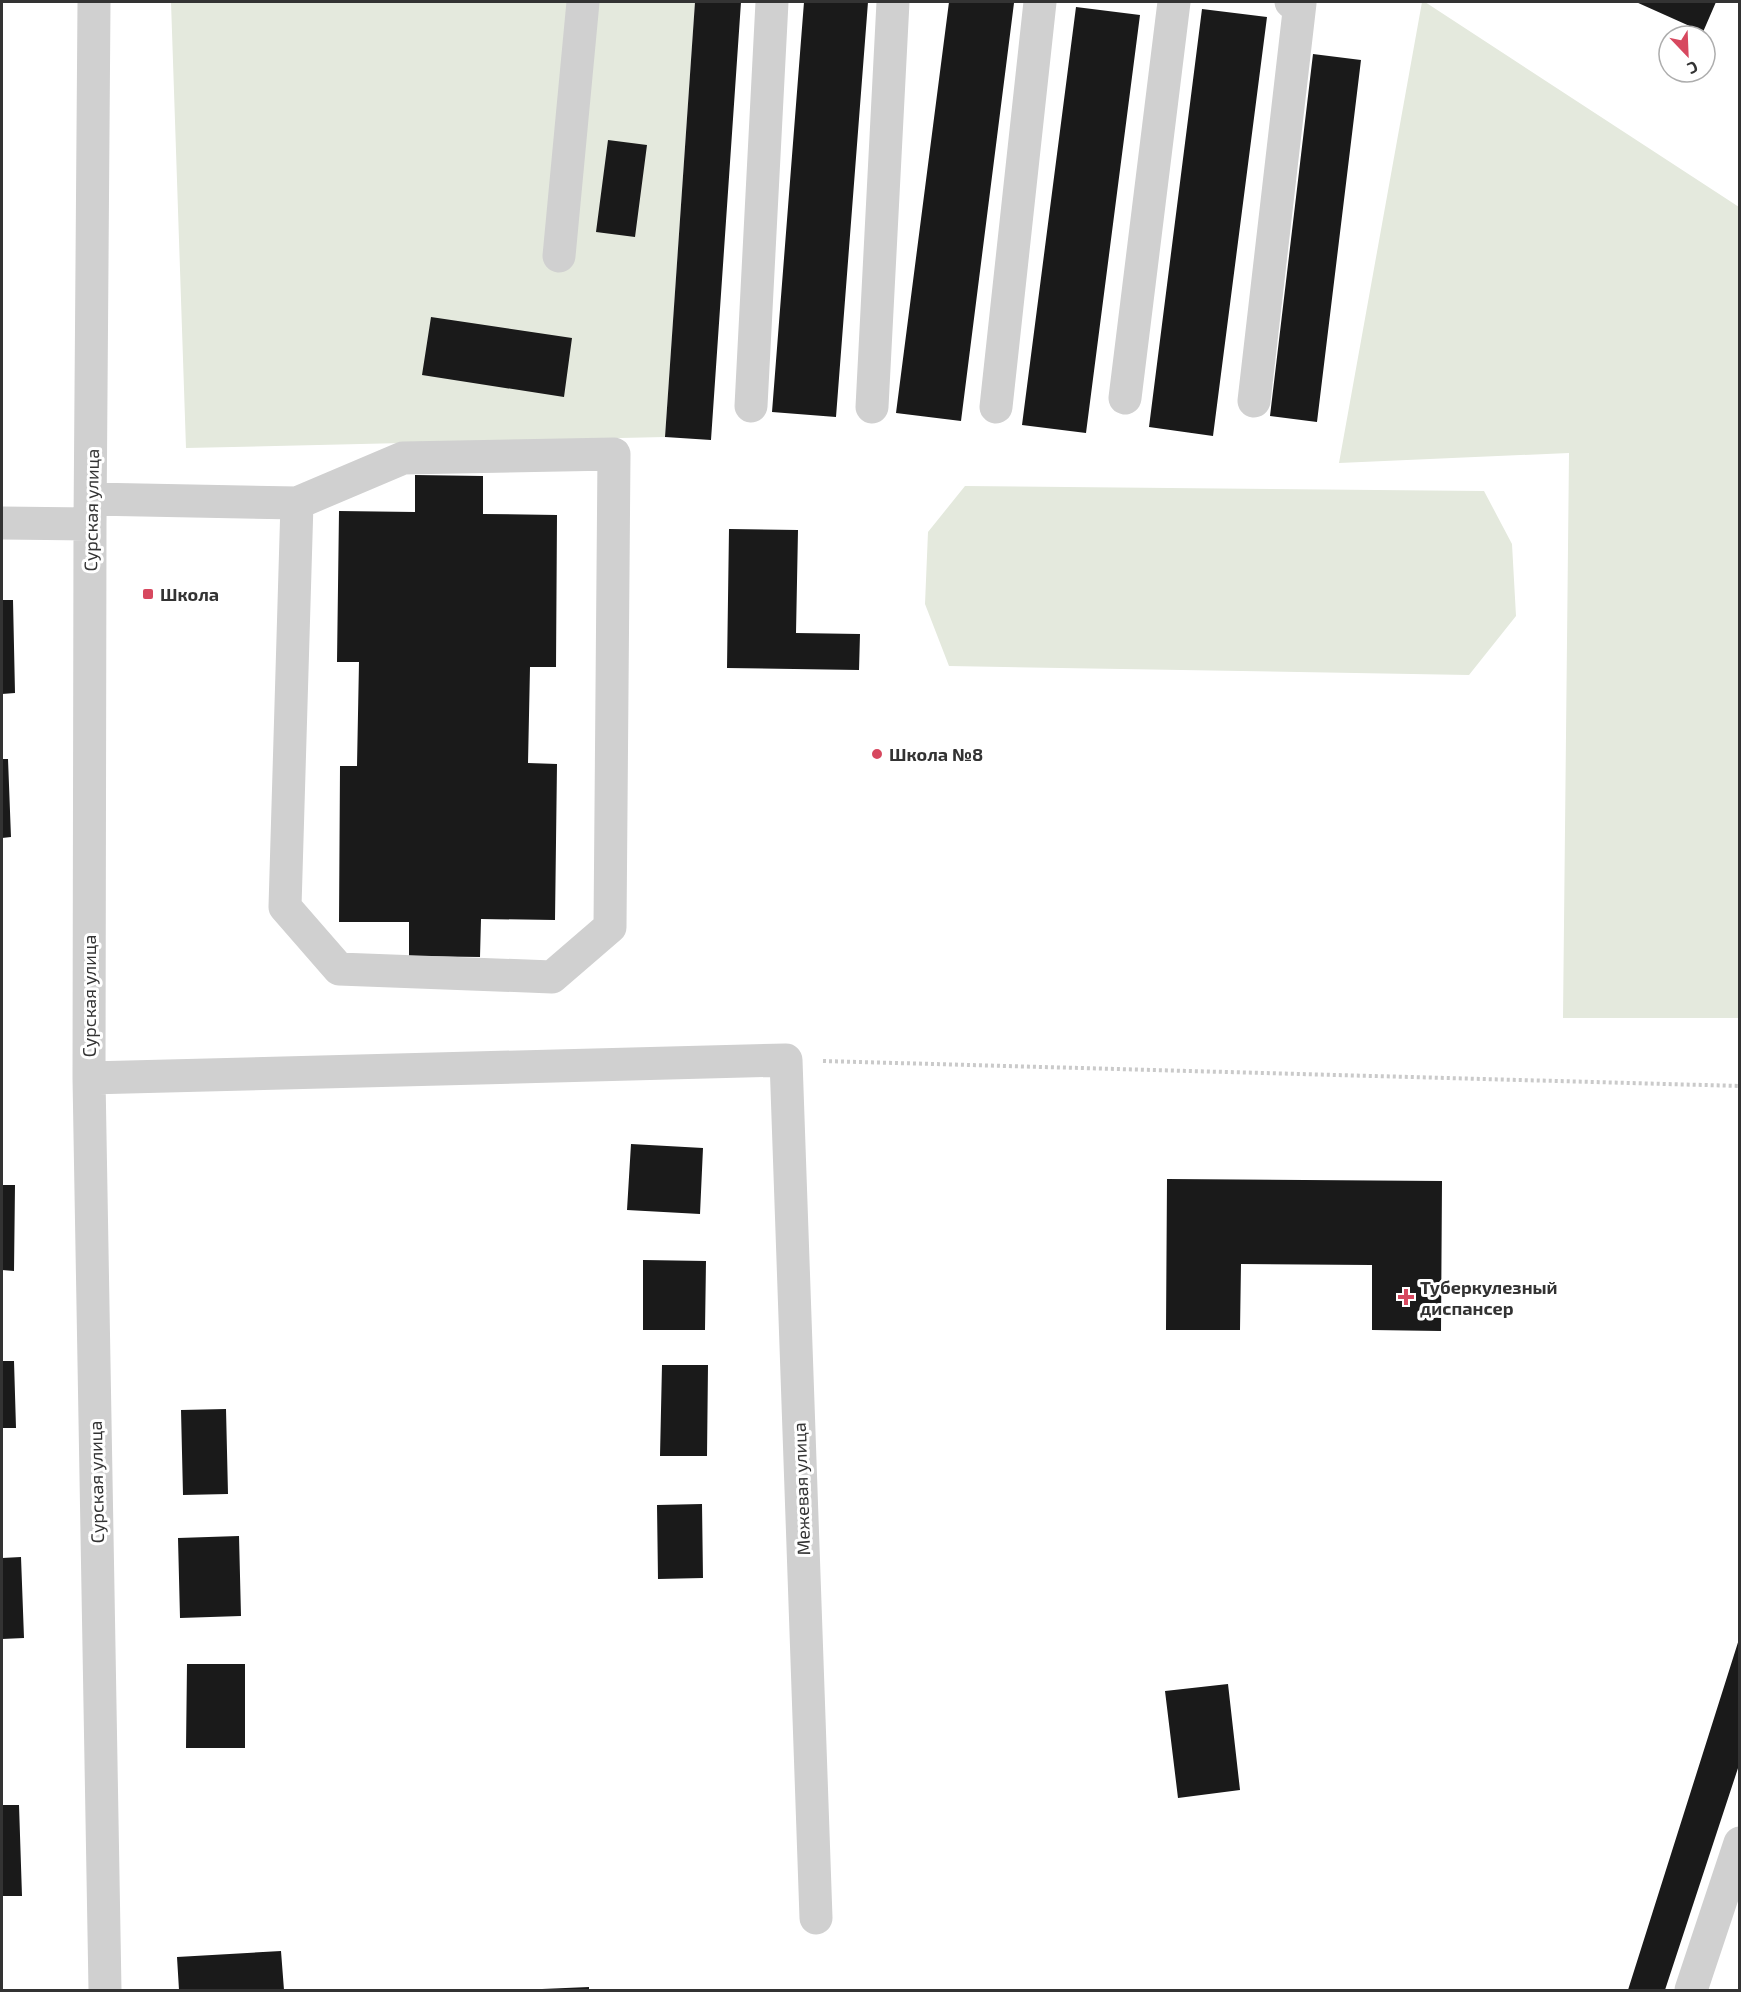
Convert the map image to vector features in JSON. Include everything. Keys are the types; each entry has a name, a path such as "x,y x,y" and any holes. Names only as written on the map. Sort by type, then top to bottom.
{"street":[{"name":"Сурская улица","path":"94,2 89,1078 105,1990"},
{"path":"559,256 583,2"},
{"path":"751,406 772,2"},
{"path":"872,407 893,2"},
{"path":"996,407 1040,2"},
{"path":"1125,398 1174,2"},
{"path":"1254,401 1300,3 1291,2"},
{"path":"2,523 90,511 297,504 403,458 614,454 609,927 552,977 339,969 285,907 297,504"},
{"path":"89,1078 786,1060"},
{"name":"Межевая улица","path":"786,1060 816,1918"},
{"path":"1691,1990 1740,1843"}],"path":[{"path":"786,1060 1740,1086"}],"shaded area":[{"path":"171,2 695,2 665,437 186,448"},
{"path":"1422,2 1739,207 1739,1018 1563,1018 1569,453 1339,463"},
{"path":"965,486 1484,491 1512,544 1516,616 1469,675 949,666 925,604 928,532"}],"building":[{"path":"695,2 741,2 711,440 665,437"},
{"path":"804,2 868,2 836,417 772,412"},
{"path":"949,2 1014,3 961,421 896,413"},
{"path":"1636,2 1716,2 1706,24 1685,24"},
{"path":"1076,7 1140,15 1086,433 1022,425"},
{"path":"1202,9 1267,17 1213,436 1149,427"},
{"path":"1313,54 1361,60 1317,422 1270,416"},
{"path":"608,140 647,145 635,237 596,232"},
{"path":"431,317 572,338 564,397 422,375"},
{"path":"415,475 483,476 483,514 557,515 556,667 530,667 528,763 557,764 555,920 481,919 480,957 409,956 409,922 339,922 340,766 357,766 359,662 337,662 339,511 415,512"},
{"path":"729,529 798,530 796,633 860,634 859,670 727,668"},
{"path":"2,600 13,600 15,693 2,694"},
{"path":"2,759 8,759 11,837 2,838"},
{"path":"631,1144 703,1148 700,1214 627,1210"},
{"path":"1167,1179 1442,1181 1441,1331 1372,1330 1372,1265 1241,1264 1240,1330 1166,1330"},
{"path":"2,1185 15,1185 14,1271 2,1270"},
{"path":"643,1260 706,1261 705,1330 643,1330"},
{"path":"2,1361 14,1361 16,1428 2,1428"},
{"path":"662,1365 708,1365 707,1456 660,1456"},
{"path":"226,1409 228,1494 183,1495 181,1410"},
{"path":"702,1504 703,1578 658,1579 657,1505"},
{"path":"239,1536 241,1616 180,1618 178,1538"},
{"path":"21,1557 24,1638 2,1639 2,1558"},
{"path":"1740,1636 1740,1762 1665,1990 1628,1990"},
{"path":"187,1664 245,1664 245,1748 186,1748"},
{"path":"1228,1684 1240,1790 1178,1798 1165,1691"},
{"path":"2,1805 19,1805 22,1896 2,1896"},
{"path":"281,1951 284,1990 179,1990 177,1957"},
{"path":"589,1987 589,1990 542,1990 542,1989"}],"place":[{"name":"Школа","path":"148,594"},
{"name":"Школа №8","path":"877,754"},
{"name":"Туберкулезный диспансер","path":"1406,1297"}]}
